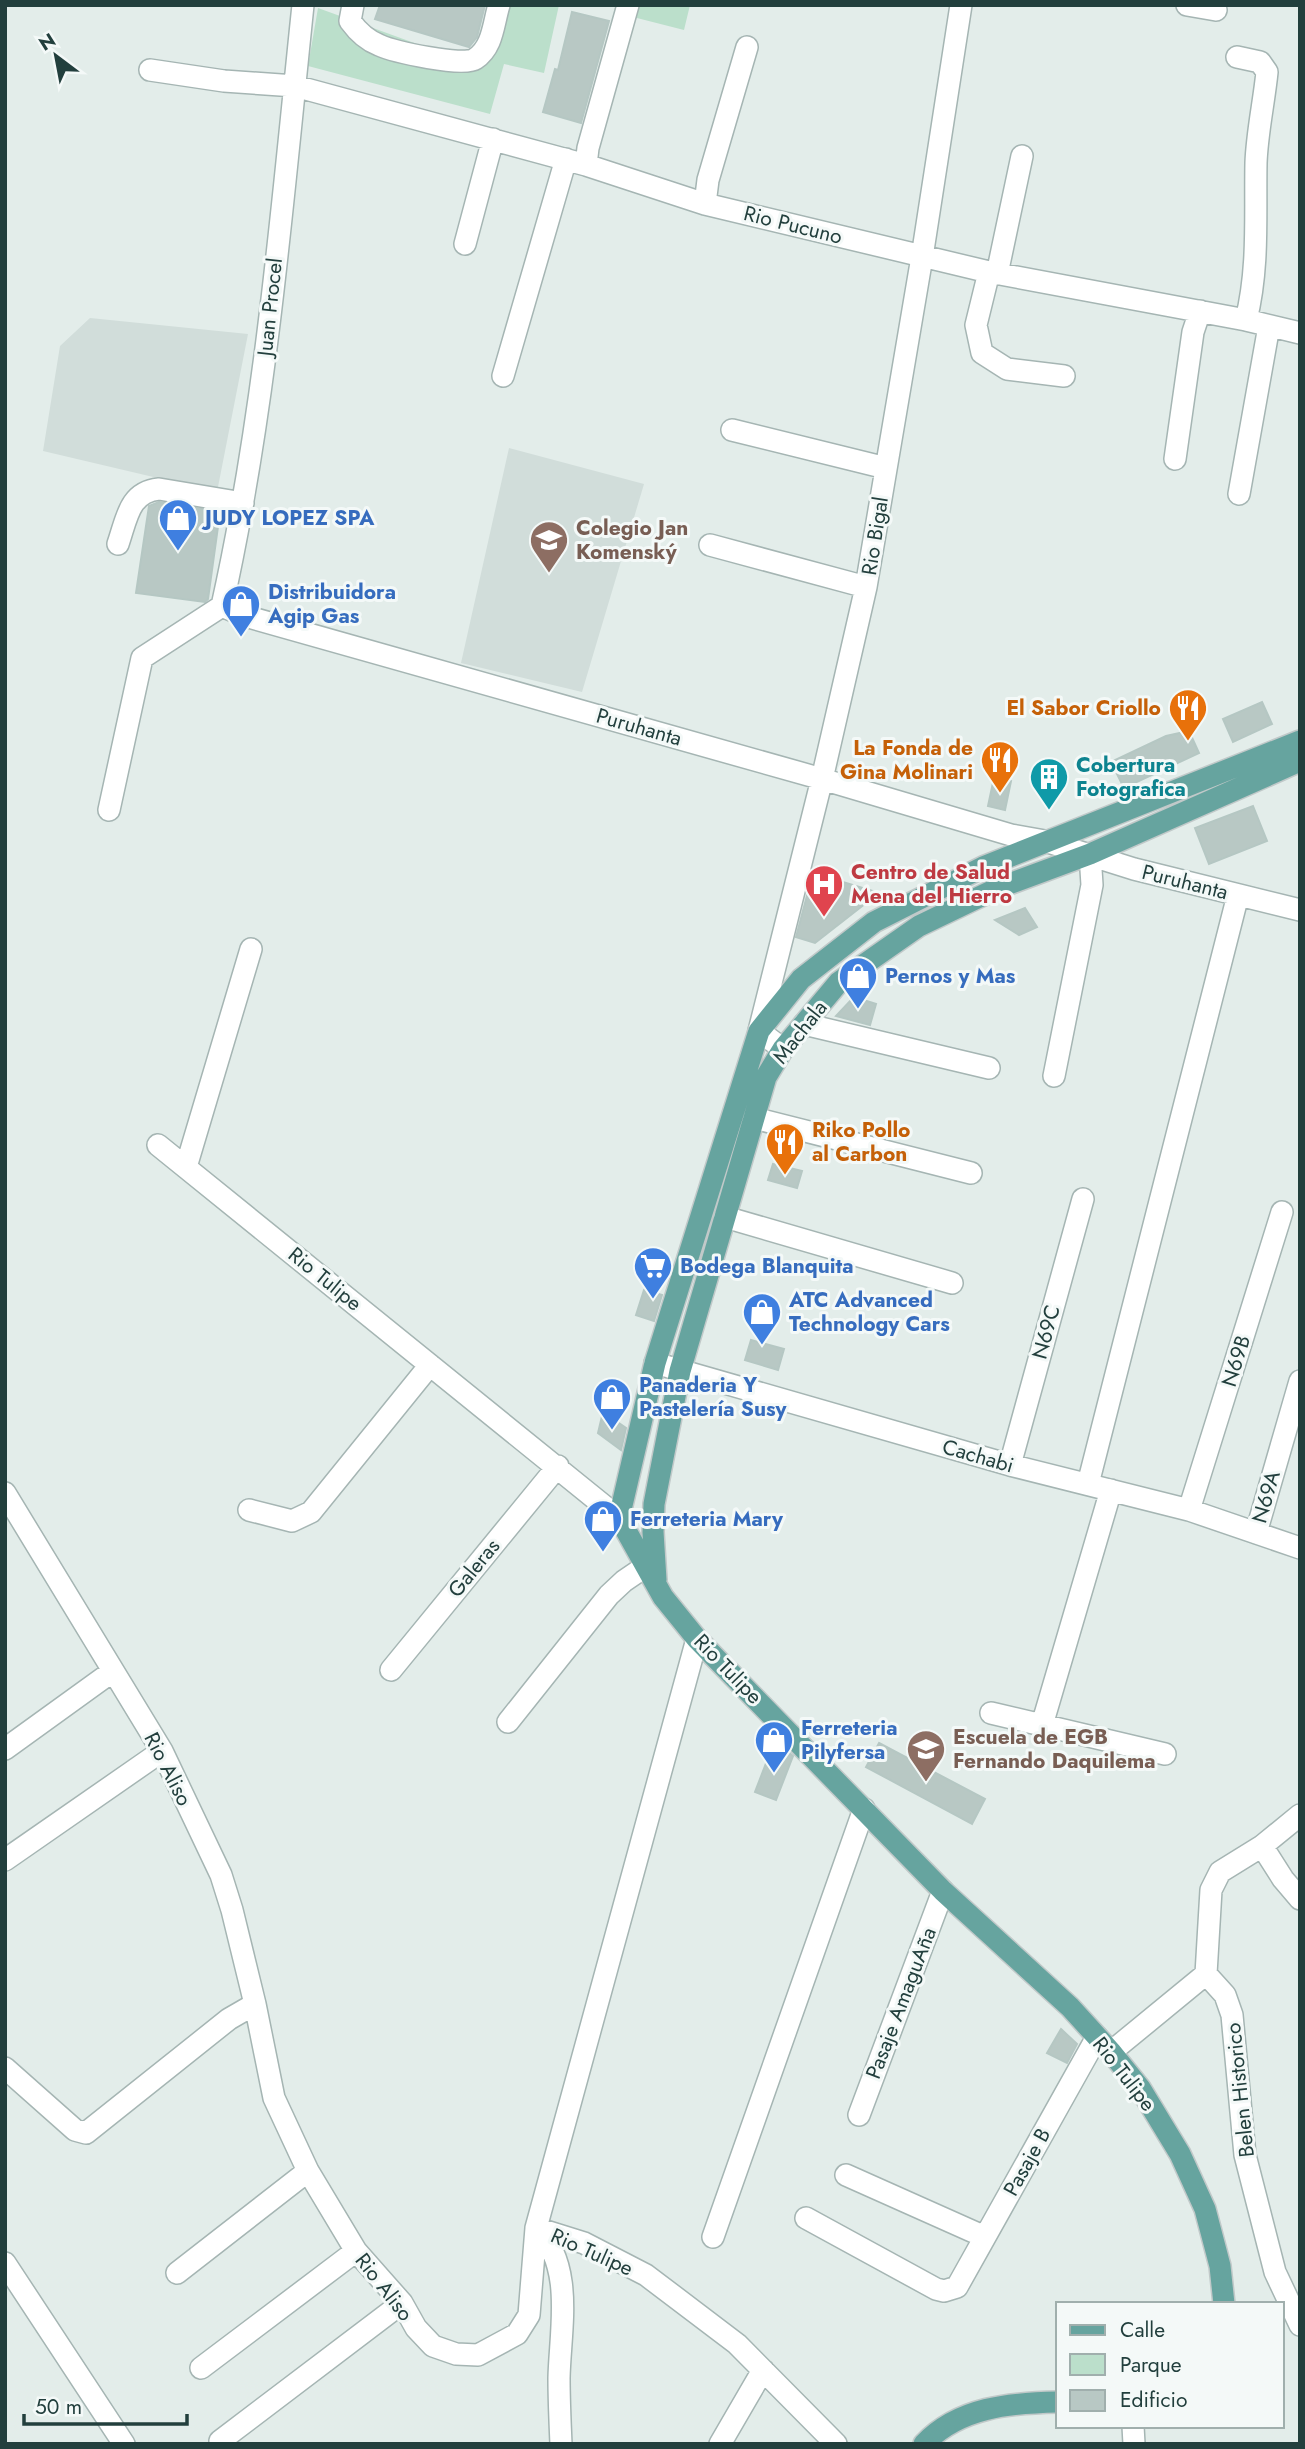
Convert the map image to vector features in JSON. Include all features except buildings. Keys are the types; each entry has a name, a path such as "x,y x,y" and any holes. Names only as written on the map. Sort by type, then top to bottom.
{"main road":[{"name":"Machala","path":"651,1574 654,1504 680,1371 766,1077 783,1049 839,982 919,926 998,888 1090,854 1263,767 1300,741"},
{"name":"Machala","path":"619,1517 655,1363 759,1031 801,979 874,922 983,867 1045,841 1263,767 1300,761"},
{"path":"1263,767 1278,779 1300,774"},
{"name":"Rio Tulipe","path":"619,1517 675,1614 697,1639 943,1891 1070,2007 1140,2088 1180,2154 1205,2209 1220,2266 1224,2302"},
{"path":"924,2444 949,2423 960,2418 998,2406 1056,2402"}],"street":[{"name":"Juan Procel","path":"222,606 243,503 265,360 303,5"},
{"path":"353,5 350,21 358,34 380,46 457,63 473,61 488,48 499,5"},
{"path":"503,376 576,162 588,148 628,5"},
{"name":"Rio Bigal","path":"759,1031 822,779 866,587 922,257 961,5"},
{"path":"1187,5 1216,10"},
{"path":"705,204 708,180 747,47"},
{"path":"1237,57 1261,62 1267,72 1256,164 1257,249 1251,301 1245,320"},
{"name":"Rio Pucuno","path":"150,71 224,81 295,86 576,162 705,204 993,273 1200,311 1300,333"},
{"path":"465,244 494,139"},
{"path":"1022,156 993,273 976,325 982,353 1006,369 1065,376"},
{"path":"1175,459 1193,332 1200,311"},
{"path":"1239,494 1269,326"},
{"path":"732,430 886,468"},
{"path":"118,544 136,497 147,490 159,489 243,503"},
{"path":"710,545 866,587"},
{"path":"109,810 142,658 222,606"},
{"name":"Puruhanta","path":"222,606 245,616 1011,835 1045,841 1134,869 1300,910"},
{"path":"1054,1076 1092,885 1090,854"},
{"path":"1088,1484 1238,895"},
{"path":"186,1167 251,949"},
{"path":"804,1024 989,1068"},
{"path":"759,1031 783,1049"},
{"path":"754,1118 971,1173"},
{"name":"Rio Tulipe","path":"159,1145 619,1517"},
{"name":"N69C","path":"1010,1465 1083,1199"},
{"name":"N69B","path":"1189,1510 1282,1212"},
{"path":"725,1217 952,1283"},
{"name":"Cachabi","path":"655,1363 1010,1465 1189,1510 1300,1548"},
{"path":"249,1510 292,1521 311,1512 430,1365"},
{"name":"N69A","path":"1256,1532 1300,1381"},
{"name":"Galeras","path":"391,1670 558,1466"},
{"path":"1042,1725 1111,1490"},
{"name":"Rio Aliso","path":"5,1493 162,1751 221,1875 255,2004 274,2098 308,2171 356,2251 402,2303 416,2328 433,2346 456,2354 478,2355 496,2347 517,2334 529,2315 536,2228 697,1639"},
{"path":"508,1721 609,1595 624,1581 651,1574"},
{"path":"5,1749 113,1671"},
{"path":"992,1713 1165,1754"},
{"path":"5,1860 162,1751"},
{"path":"713,2237 864,1809"},
{"path":"1104,2045 1206,1975 1211,1890 1220,1872 1262,1846 1300,1815"},
{"path":"1262,1846 1283,1879 1300,1899"},
{"name":"Pasaje AmaguAña","path":"859,2115 943,1891"},
{"name":"Belen Historico","path":"1206,1975 1225,1995 1232,2015 1245,2155 1275,2272 1300,2325"},
{"path":"5,2068 75,2130 86,2133 229,2019 255,2004"},
{"name":"Pasaje B","path":"806,2218 936,2289 944,2291 957,2287 1104,2045"},
{"path":"177,2273 308,2171"},
{"path":"846,2175 985,2237"},
{"path":"536,2228 553,2254 563,2287 559,2379 561,2444"},
{"name":"Rio Tulipe","path":"536,2228 584,2243 646,2275 737,2343 836,2444"},
{"path":"201,2368 356,2251"},
{"path":"5,2263 124,2444"},
{"path":"219,2441 402,2303"},
{"path":"720,2444 763,2370"}],"shaded area":[{"path":"90,318 248,334 217,492 43,451 60,346"},
{"name":"Colegio Jan Komenský","path":"509,448 644,484 582,692 461,663"}],"green space":[{"path":"504,5 559,5 544,73 504,64 490,114 308,66 318,8 461,60 494,45"},
{"path":"636,5 690,5 684,30 633,17"}],"place":[{"name":"JUDY LOPEZ SPA","path":"178,552"},
{"name":"Colegio Jan Komenský","path":"549,574"},
{"name":"Distribuidora Agip Gas","path":"241,638"},
{"name":"El Sabor Criollo","path":"1188,742"},
{"name":"La Fonda de Gina Molinari","path":"1000,794"},
{"name":"Cobertura Fotografica","path":"1049,811"},
{"name":"Centro de Salud Mena del Hierro","path":"824,918"},
{"name":"Pernos y Mas","path":"858,1010"},
{"name":"Riko Pollo al Carbon","path":"785,1176"},
{"name":"Bodega Blanquita","path":"653,1300"},
{"name":"ATC Advanced Technology Cars","path":"762,1346"},
{"name":"Panaderia Y Pastelería Susy","path":"612,1431"},
{"name":"Ferreteria Mary","path":"603,1553"},
{"name":"Ferreteria Pilyfersa","path":"774,1774"},
{"name":"Escuela de EGB Fernando Daquilema","path":"926,1783"}]}
